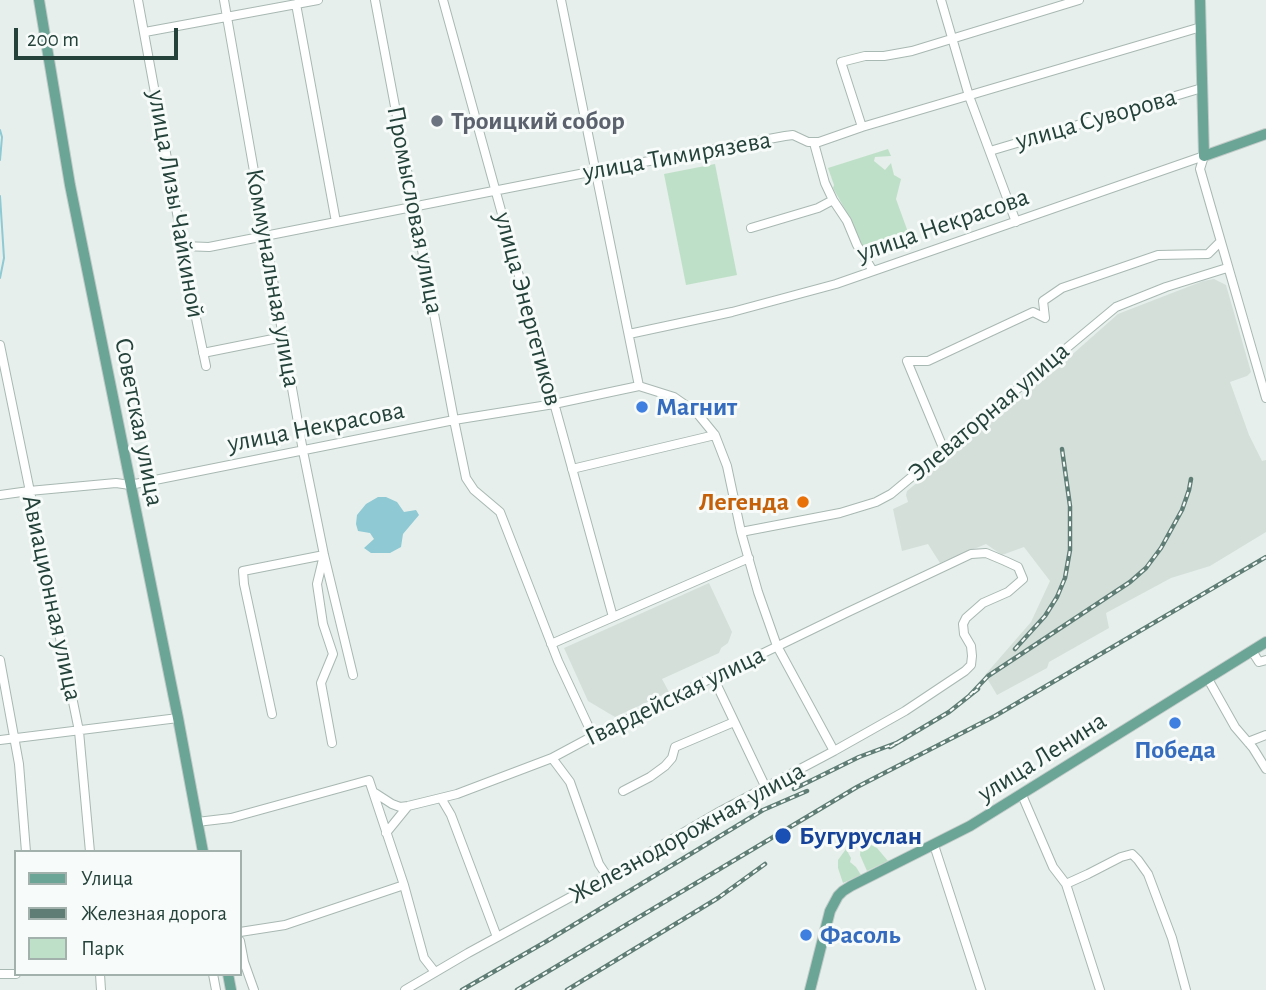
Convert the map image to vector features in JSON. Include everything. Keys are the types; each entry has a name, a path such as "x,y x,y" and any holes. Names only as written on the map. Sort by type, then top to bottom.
{"main road":[{"name":"Советская улица","path":"39,0 70,185 203,850"},
{"path":"1200,0 1204,156"},
{"name":"улица Некрасова","path":"1204,156 1266,134"},
{"name":"улица Ленина","path":"810,990 834,903 838,896 851,886 970,826 1266,642"}],"street":[{"name":"улица Лизы Чайкиной","path":"138,0 183,246 181,257 206,366"},
{"name":"Коммунальная улица","path":"224,0 303,451 324,555 354,675"},
{"path":"145,32 318,0"},
{"name":"Промысловая улица","path":"375,0 466,478 474,490 500,512 551,644 593,736"},
{"name":"улица Энергетиков","path":"443,0 612,617"},
{"path":"561,0 639,386 674,397 697,413 715,435 727,466 741,532 777,646 834,751"},
{"path":"941,0 969,96 1016,222"},
{"path":"862,127 841,62 865,56 898,54 1079,0"},
{"path":"296,4 336,222"},
{"name":"улица Тимирязева","path":"183,246 209,247 793,135 814,143 1201,27"},
{"name":"улица Суворова","path":"990,150 1202,88"},
{"path":"814,143 825,183 873,271"},
{"name":"улица Некрасова","path":"628,334 786,298 873,271 1204,156"},
{"path":"1204,156 1200,169 1266,398"},
{"path":"751,228 818,208 833,200"},
{"path":"944,450 907,361 928,361 1033,312 1045,318 1043,301 1062,288 1158,255 1208,254 1220,242"},
{"name":"Элеваторная улица","path":"741,532 840,513 876,502 891,494 1116,307 1166,287 1227,268"},
{"path":"203,353 283,337"},
{"name":"Авиационная улица","path":"0,345 79,731 90,850"},
{"name":"улица Некрасова","path":"0,495 116,483 130,485 639,386"},
{"path":"572,469 715,435"},
{"name":"Гвардейская улица","path":"408,806 457,794 552,758 947,565 971,554 986,554 1018,567 1023,579 1008,592 983,603 966,618 963,624 964,634 971,646 972,656 971,665 965,671"},
{"path":"272,714 243,571 324,555"},
{"name":"Коммунальная улица","path":"324,555 317,584 323,624 333,654 321,684 332,743"},
{"path":"551,644 749,558"},
{"path":"1252,651 1259,662 1266,660"},
{"path":"0,660 19,764 26,850"},
{"name":"Железнодорожная улица","path":"405,990 717,813 905,711 965,671"},
{"path":"713,677 766,788"},
{"path":"1208,679 1235,727 1266,769"},
{"path":"0,740 178,718"},
{"path":"623,791 665,766 672,758 675,747 734,722"},
{"path":"1248,742 1266,735"},
{"path":"552,758 570,782 599,864 607,876"},
{"path":"197,822 231,818 369,779 404,885 424,958 435,972"},
{"path":"375,793 392,804 408,806"},
{"path":"1022,795 1053,867 1066,884 1100,990"},
{"path":"441,798 451,815 496,937"},
{"path":"386,833 408,806"},
{"path":"934,845 981,990"},
{"path":"1066,884 1132,854 1148,874 1172,938 1186,990"},
{"path":"242,932 285,925 404,885"},
{"path":"242,952 254,990"}],"shaded area":[{"path":"1214,279 1226,285 1251,372 1230,382 1249,435 1262,461 1266,460 1266,532 1210,566 1171,578 1106,613 1109,628 1049,662 1047,668 997,695 985,675 1031,622 1050,581 1024,547 1002,555 986,544 940,563 928,544 902,551 893,509 908,502 907,491 1118,314"},
{"path":"709,583 732,632 728,643 719,653 662,679 669,692 615,717 588,701 564,648"}],"green space":[{"path":"888,149 891,156 875,157 874,161 885,170 891,163 894,175 901,179 896,199 913,246 868,258 833,188 828,168"},
{"path":"715,164 737,275 686,285 664,174"},
{"path":"861,844 877,848 888,861 867,871 860,855"},
{"path":"846,849 851,858 850,862 861,875 843,883 838,860"}],"water":[{"path":"378,497 397,502 404,512 416,510 419,515 403,534 401,547 390,553 371,553 364,548 374,539 370,533 358,531 356,524 357,515 366,504"}],"waterway":[{"path":"0,130 0,160"},
{"path":"0,196 4,258 0,278"}],"railway":[{"path":"1015,649 1045,616 1065,578 1070,550 1070,506 1062,449"},
{"path":"970,695 988,676 1130,582 1146,568 1161,548 1182,510 1191,479"},
{"path":"517,990 857,787 995,716 1266,557"},
{"path":"890,747 949,712 978,689"},
{"path":"794,789 859,757 899,742"},
{"path":"462,990 763,810 807,791"},
{"path":"567,990 718,898 765,864"}],"place":[{"name":"Троицкий собор","path":"437,121"},
{"name":"Магнит","path":"642,407"},
{"name":"Легенда","path":"803,502"},
{"name":"Победа","path":"1175,723"},
{"name":"Бугуруслан","path":"783,836"},
{"name":"Фасоль","path":"806,935"}]}
